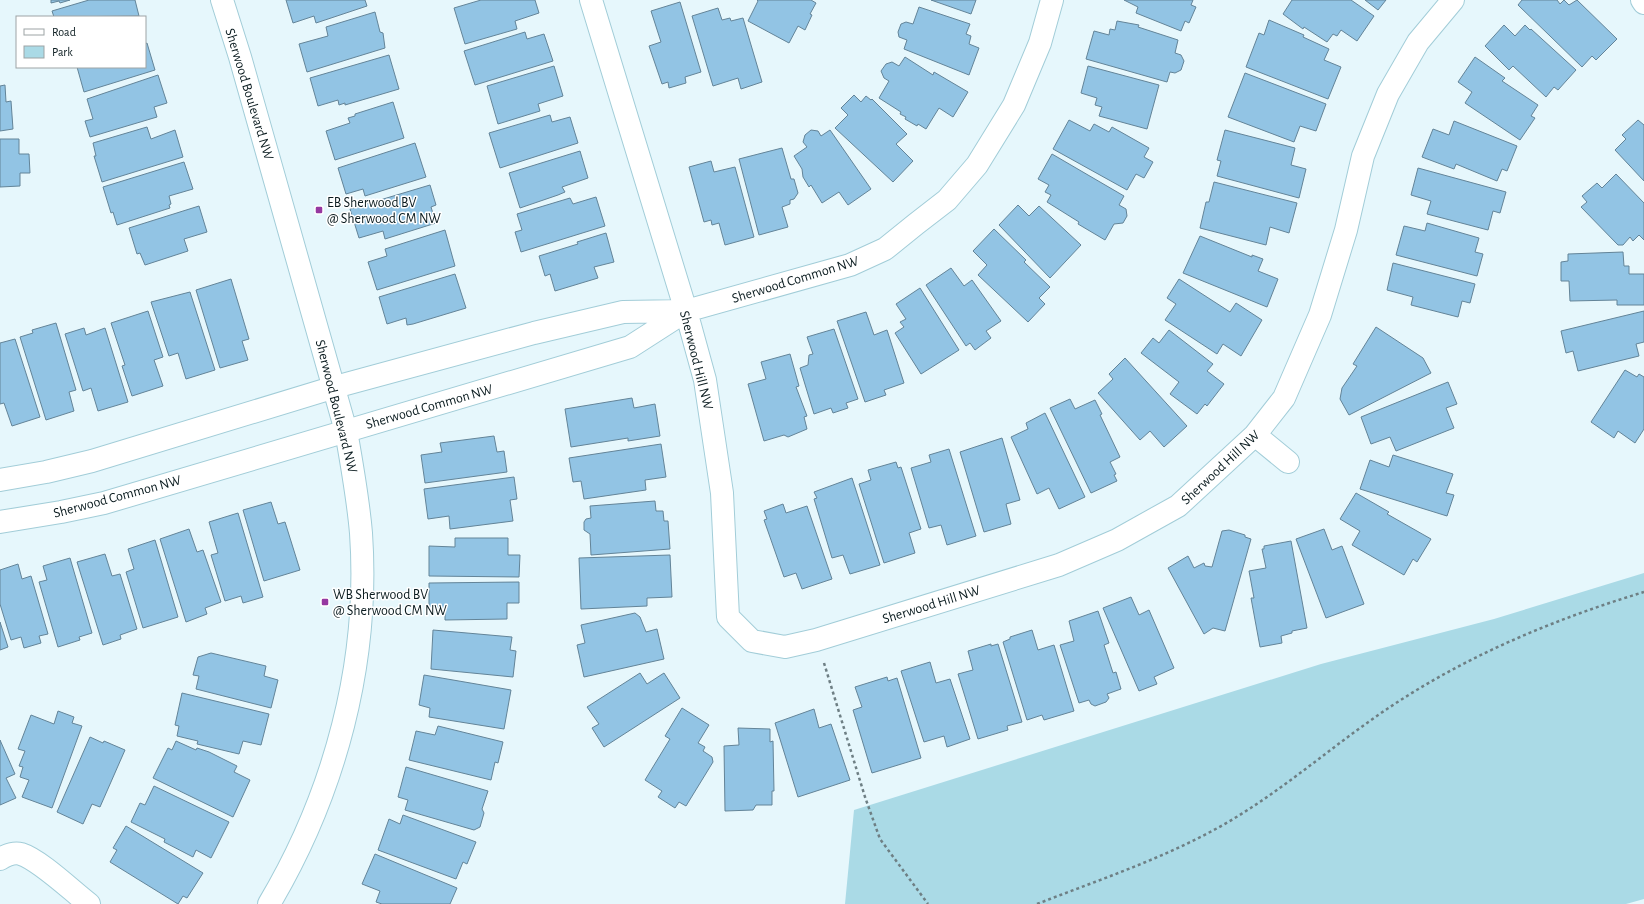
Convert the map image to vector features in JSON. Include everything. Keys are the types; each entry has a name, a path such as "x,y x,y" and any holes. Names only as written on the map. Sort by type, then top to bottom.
{"street":[{"name":"Sherwood Boulevard NW","path":"222,0 240,57 335,387 346,431 356,482 361,548 362,586 358,637 351,689 339,740 324,789 304,837 269,904"},
{"name":"Sherwood Hill NW","path":"591,0 686,311 705,380 722,493 728,618 752,642 785,647 816,640 1059,565 1117,540 1178,506 1255,435 1284,398 1320,315 1346,230 1363,156 1388,94 1418,42 1453,0"},
{"name":"Sherwood Common NW","path":"0,480 46,472 92,461 335,387 534,333 623,312 686,311 850,265 884,249 947,200 977,165 1014,105 1040,43 1052,0"},
{"name":"Sherwood Common NW","path":"0,522 35,517 104,503 630,347 686,311"},
{"path":"1255,435 1288,462"},
{"path":"0,860 5,856 19,854 35,861 89,904"}],"path":[{"path":"1037,904 1147,862 1212,831 1271,794 1391,706 1494,648 1543,628 1644,592"},
{"path":"816,640 880,839 928,904"}],"green space":[{"path":"1644,573 1644,899 1626,904 845,904 854,810 1321,664 1494,619"}],"building":[{"path":"51,0 70,0 60,3 59,1 51,3"},
{"path":"89,0 135,0 139,16 54,16 52,11"},
{"path":"286,0 365,0 367,6 316,23 314,16 293,23"},
{"path":"481,0 535,0 539,13 515,21 517,29 465,44 454,8"},
{"path":"757,0 811,0 816,3 810,14 812,15 805,30 798,26 789,43 748,21 758,1"},
{"path":"931,0 976,0 971,14"},
{"path":"1124,0 1193,0 1191,5 1196,7 1189,23 1185,21 1181,31 1136,13 1138,7"},
{"path":"1292,0 1351,0 1374,16 1357,41 1341,30 1337,36 1333,34 1327,42 1304,27 1303,29 1283,14"},
{"path":"1365,0 1386,0 1378,10"},
{"path":"1522,0 1557,0 1560,4 1564,0 1569,5 1577,0 1617,39 1596,60 1592,56 1582,67 1518,5"},
{"path":"680,2 701,72 685,77 686,83 669,88 668,82 662,84 649,46 661,42 651,11"},
{"path":"919,7 970,24 966,34 971,36 969,44 979,48 969,75 904,49 907,40 899,37 898,32 901,24 906,22 913,24"},
{"path":"718,8 722,20 730,18 731,21 743,18 762,82 741,89 738,78 713,86 692,16"},
{"path":"375,12 380,32 383,33 385,48 307,72 299,44 328,36 326,27"},
{"path":"1269,20 1304,35 1303,37 1329,49 1324,60 1341,67 1328,99 1246,67 1259,33 1264,35"},
{"path":"1117,21 1139,25 1138,27 1178,40 1175,53 1181,55 1184,61 1181,70 1175,73 1170,72 1167,82 1086,59 1094,31 1109,35 1110,29 1115,30"},
{"path":"1504,25 1515,36 1525,25 1576,70 1558,90 1554,87 1546,97 1513,66 1509,70 1485,46"},
{"path":"525,32 527,39 544,34 553,61 475,85 464,51"},
{"path":"146,44 155,70 84,92 77,68 146,68"},
{"path":"389,55 399,89 345,105 345,103 339,105 338,100 318,106 310,78"},
{"path":"905,57 933,75 934,72 968,92 953,117 939,108 926,129 905,119 906,117 900,114 901,112 879,98 889,81 884,78 881,71 886,64 892,62 899,66"},
{"path":"1475,57 1505,78 1502,81 1538,105 1531,116 1535,118 1520,140 1465,103 1472,92 1458,82"},
{"path":"554,66 563,96 538,104 540,111 498,124 487,86"},
{"path":"1088,66 1159,85 1147,129 1099,116 1102,107 1095,105 1097,98 1081,93"},
{"path":"1245,73 1326,104 1316,131 1300,126 1294,142 1228,117"},
{"path":"158,75 167,103 154,107 157,117 90,137 85,121 93,119 87,99"},
{"path":"5,85 6,102 11,101 13,129 0,131 0,86"},
{"path":"854,95 861,102 866,96 871,100 872,99 907,134 896,144 913,161 893,182 835,128 848,115 841,108"},
{"path":"393,102 404,138 335,160 326,131 350,123 348,118 355,116 355,114"},
{"path":"550,115 552,122 570,117 578,143 500,168 489,133"},
{"path":"1069,120 1090,131 1094,124 1109,132 1112,127 1149,148 1144,157 1153,162 1144,178 1136,174 1127,190 1053,149"},
{"path":"1638,120 1644,125 1644,181 1615,150 1626,139 1622,135"},
{"path":"1454,121 1517,146 1507,171 1502,169 1497,181 1456,164 1454,169 1422,157 1433,129 1449,135"},
{"path":"147,127 151,139 175,130 183,157 102,182 94,156 96,156 93,143"},
{"path":"811,130 818,131 821,136 830,130 871,189 848,205 839,192 822,203 811,185 809,187 803,177 802,169 794,156 807,147 803,142 805,135"},
{"path":"1225,130 1295,148 1291,165 1306,169 1299,198 1217,176 1221,161 1217,160"},
{"path":"0,139 19,139 19,154 29,154 30,173 20,173 20,186 0,187"},
{"path":"415,143 426,177 365,196 363,189 346,194 338,168"},
{"path":"782,148 791,179 794,179 798,193 794,199 790,200 790,204 782,207 788,227 759,235 739,159"},
{"path":"580,151 588,178 562,187 565,192 520,208 509,173"},
{"path":"1052,154 1124,196 1119,205 1126,209 1127,216 1123,223 1114,224 1105,240 1078,224 1079,222 1047,202 1051,195 1045,192 1049,185 1038,179"},
{"path":"711,161 714,172 735,167 754,237 725,245 719,223 712,225 711,220 704,222 689,167"},
{"path":"184,162 193,189 169,196 171,204 169,205 170,208 117,225 113,212 111,213 103,187"},
{"path":"1418,168 1506,192 1500,213 1493,211 1488,230 1427,214 1431,201 1411,195"},
{"path":"1616,174 1644,203 1644,240 1639,235 1633,241 1630,237 1623,245 1618,245 1581,207 1587,202 1582,196 1597,183 1602,188"},
{"path":"1214,182 1297,203 1289,233 1270,227 1266,245 1200,228 1206,202 1209,202"},
{"path":"430,185 436,205 431,207 436,223 385,239 383,231 359,238 350,209"},
{"path":"596,197 605,226 521,252 515,232 522,230 517,214 570,198 573,204"},
{"path":"1018,205 1029,216 1039,206 1081,245 1050,278 999,225"},
{"path":"199,206 207,232 184,239 188,251 145,265 140,253 137,254 129,228"},
{"path":"1427,223 1479,238 1475,252 1483,254 1477,276 1396,255 1404,226 1425,231"},
{"path":"994,229 1026,260 1024,262 1050,287 1039,298 1045,304 1028,322 978,275 987,265 973,251"},
{"path":"445,230 455,266 377,290 368,262 387,256 385,249"},
{"path":"606,233 614,262 594,267 598,278 555,291 550,274 545,276 539,256 578,244 577,242"},
{"path":"1200,236 1252,257 1252,255 1263,259 1258,271 1278,279 1267,307 1183,273"},
{"path":"1623,252 1624,266 1629,266 1629,274 1644,274 1644,305 1617,305 1617,300 1570,301 1569,281 1561,281 1561,262 1568,261 1568,254"},
{"path":"1393,263 1475,284 1470,303 1462,301 1458,317 1411,305 1413,297 1387,290"},
{"path":"951,268 964,286 972,280 1001,321 986,331 991,338 975,350 970,343 966,346 926,285"},
{"path":"455,274 466,308 413,324 407,325 406,318 387,324 379,297"},
{"path":"231,279 249,339 242,341 248,360 220,368 196,290"},
{"path":"1179,279 1230,312 1236,303 1262,320 1241,356 1223,344 1217,354 1165,320 1176,304 1167,298"},
{"path":"920,288 959,350 921,374 895,333 904,327 900,322 906,319 896,304"},
{"path":"190,292 215,370 186,379 178,353 169,356 151,302"},
{"path":"148,311 163,357 154,360 163,386 132,396 122,366 125,365 111,323"},
{"path":"1644,311 1644,342 1636,344 1639,356 1578,371 1573,351 1566,353 1561,331"},
{"path":"866,312 874,335 887,330 904,383 884,390 886,395 865,402 837,321"},
{"path":"56,323 76,390 69,392 74,411 46,420 20,337 33,333 32,330"},
{"path":"1376,327 1423,358 1431,373 1349,415 1340,399 1342,388 1357,366 1353,364"},
{"path":"84,328 86,335 105,328 128,402 98,411 91,388 83,391 65,334"},
{"path":"834,329 858,399 846,403 848,408 833,413 831,408 814,414 800,368 808,365 809,355 813,354 807,337"},
{"path":"1169,330 1213,364 1207,371 1224,384 1207,406 1205,404 1197,414 1170,394 1179,382 1141,353 1153,338 1159,343"},
{"path":"15,339 40,417 12,426 4,403 0,404 0,343"},
{"path":"790,354 799,386 796,387 807,416 804,417 807,429 788,437 784,435 764,441 748,384 766,379 761,362"},
{"path":"1125,358 1187,426 1164,447 1150,431 1140,440 1098,393 1113,379 1109,374"},
{"path":"1625,370 1637,377 1639,374 1644,377 1644,429 1635,443 1618,431 1614,438 1591,422"},
{"path":"1448,382 1457,404 1446,408 1454,428 1396,451 1390,437 1371,444 1361,417"},
{"path":"632,398 634,408 655,404 660,436 628,441 628,438 571,447 565,409"},
{"path":"1070,399 1075,409 1095,400 1102,414 1100,415 1120,457 1110,462 1116,474 1114,475 1117,481 1091,493 1050,408"},
{"path":"1045,413 1085,497 1059,509 1049,488 1037,494 1011,437 1028,429 1026,423"},
{"path":"494,436 497,452 504,451 507,472 425,483 421,455 442,452 440,443"},
{"path":"1002,438 1020,500 1006,504 1011,524 984,532 960,452"},
{"path":"661,444 666,477 645,480 646,490 584,499 581,481 573,482 569,458"},
{"path":"949,449 976,536 947,545 941,525 929,528 911,468 931,462 929,455"},
{"path":"1393,455 1453,474 1446,493 1454,495 1447,516 1360,489 1370,460 1389,467"},
{"path":"896,462 898,468 901,467 921,529 909,533 915,553 884,563 859,484 871,480 868,470"},
{"path":"514,477 517,499 510,500 513,521 450,529 449,516 428,519 424,489"},
{"path":"852,478 880,565 850,574 843,555 832,558 814,499 817,498 814,492"},
{"path":"1356,493 1389,512 1387,514 1431,539 1417,562 1413,559 1404,575 1352,545 1360,531 1340,519"},
{"path":"655,501 656,511 663,511 664,521 668,521 670,549 591,555 590,534 584,530 584,522 586,519 591,518 590,506"},
{"path":"271,502 278,524 285,522 300,570 264,581 243,510"},
{"path":"783,504 786,513 807,506 832,579 802,589 796,573 784,577 764,520 767,519 764,511"},
{"path":"238,513 263,597 243,603 241,596 225,601 211,555 218,553 209,522"},
{"path":"189,529 197,552 203,550 221,602 205,608 207,614 186,622 160,539"},
{"path":"1324,529 1332,550 1342,546 1364,604 1326,618 1296,539"},
{"path":"1229,530 1245,535 1245,537 1251,539 1225,631 1213,628 1204,634 1168,568 1188,556 1194,568 1204,563 1205,566 1212,567 1222,531"},
{"path":"455,538 508,538 508,555 520,555 519,577 429,576 429,546 455,547"},
{"path":"155,540 178,617 143,628 126,572 134,569 128,549"},
{"path":"1291,541 1307,628 1292,631 1292,633 1281,636 1282,643 1260,647 1251,598 1254,598 1249,571 1266,568 1262,549 1264,549 1264,546"},
{"path":"105,554 112,576 120,574 137,629 120,635 121,639 103,645 77,562"},
{"path":"670,555 672,597 647,598 647,606 581,609 579,558"},
{"path":"70,558 92,633 79,637 80,640 58,647 39,582 47,580 43,566"},
{"path":"18,564 22,579 31,576 48,634 39,636 41,643 24,648 21,637 11,640 0,604 0,570"},
{"path":"519,582 519,603 507,603 507,619 445,620 445,612 429,612 429,583"},
{"path":"1131,597 1139,615 1149,610 1174,668 1154,677 1157,684 1139,691 1103,608"},
{"path":"1098,611 1109,643 1104,645 1113,673 1116,672 1121,689 1107,694 1109,698 1106,702 1095,706 1091,704 1089,700 1079,703 1060,645 1074,641 1069,621"},
{"path":"635,613 640,617 646,632 657,629 664,659 584,677 577,645 585,643 581,625"},
{"path":"0,622 8,647 0,650"},
{"path":"433,630 512,637 510,650 516,651 513,677 431,669"},
{"path":"1032,630 1038,650 1054,645 1074,711 1044,720 1042,715 1027,720 1003,642 1010,639 1010,637"},
{"path":"991,644 991,646 998,644 1022,722 1007,726 1008,730 978,739 958,674 973,670 968,651"},
{"path":"211,653 266,666 264,676 278,680 271,708 196,689 199,676 193,675 198,657"},
{"path":"930,662 936,683 950,679 970,739 947,747 944,736 924,742 901,671"},
{"path":"640,673 647,684 664,673 680,698 604,747 592,728 599,724 587,707"},
{"path":"424,675 511,690 504,729 429,717 430,708 419,705"},
{"path":"887,677 888,681 897,678 921,758 872,773 853,710 862,707 855,687"},
{"path":"182,693 269,714 261,745 243,741 239,754 197,744 198,741 177,736 179,726 175,725"},
{"path":"682,708 709,725 698,743 705,747 703,751 712,757 713,762 686,806 679,802 675,808 658,797 662,791 645,780 670,739 665,736"},
{"path":"814,709 819,728 831,724 850,780 798,797 775,723"},
{"path":"58,711 74,717 72,723 82,726 52,808 22,797 29,780 20,777 23,767 19,766 25,751 18,749 31,715 54,724"},
{"path":"438,726 503,742 498,763 495,762 491,780 409,760 416,731 435,735"},
{"path":"738,728 770,729 770,742 773,741 774,791 772,791 772,805 756,805 753,810 725,811 724,746 739,745"},
{"path":"90,737 125,750 100,807 92,804 83,824 57,812"},
{"path":"0,740 15,774 6,778 16,798 0,805"},
{"path":"176,741 196,750 197,748 209,752 237,766 234,772 250,780 233,817 153,778 168,748 172,750"},
{"path":"406,767 488,791 482,809 484,813 480,827 474,830 405,810 408,800 398,797"},
{"path":"154,786 229,822 211,858 196,850 193,857 164,842 165,839 131,822 140,803 145,805"},
{"path":"403,815 476,842 467,864 463,862 456,879 378,850 389,819 400,824"},
{"path":"126,826 203,873 187,898 183,896 178,904 110,862 117,850 113,848"},
{"path":"375,854 457,888 450,904 382,904 376,902 380,891 362,884"}],"place":[{"name":"EB Sherwood BV @ Sherwood CM NW","path":"319,210"},
{"name":"WB Sherwood BV @ Sherwood CM NW","path":"325,602"}]}
